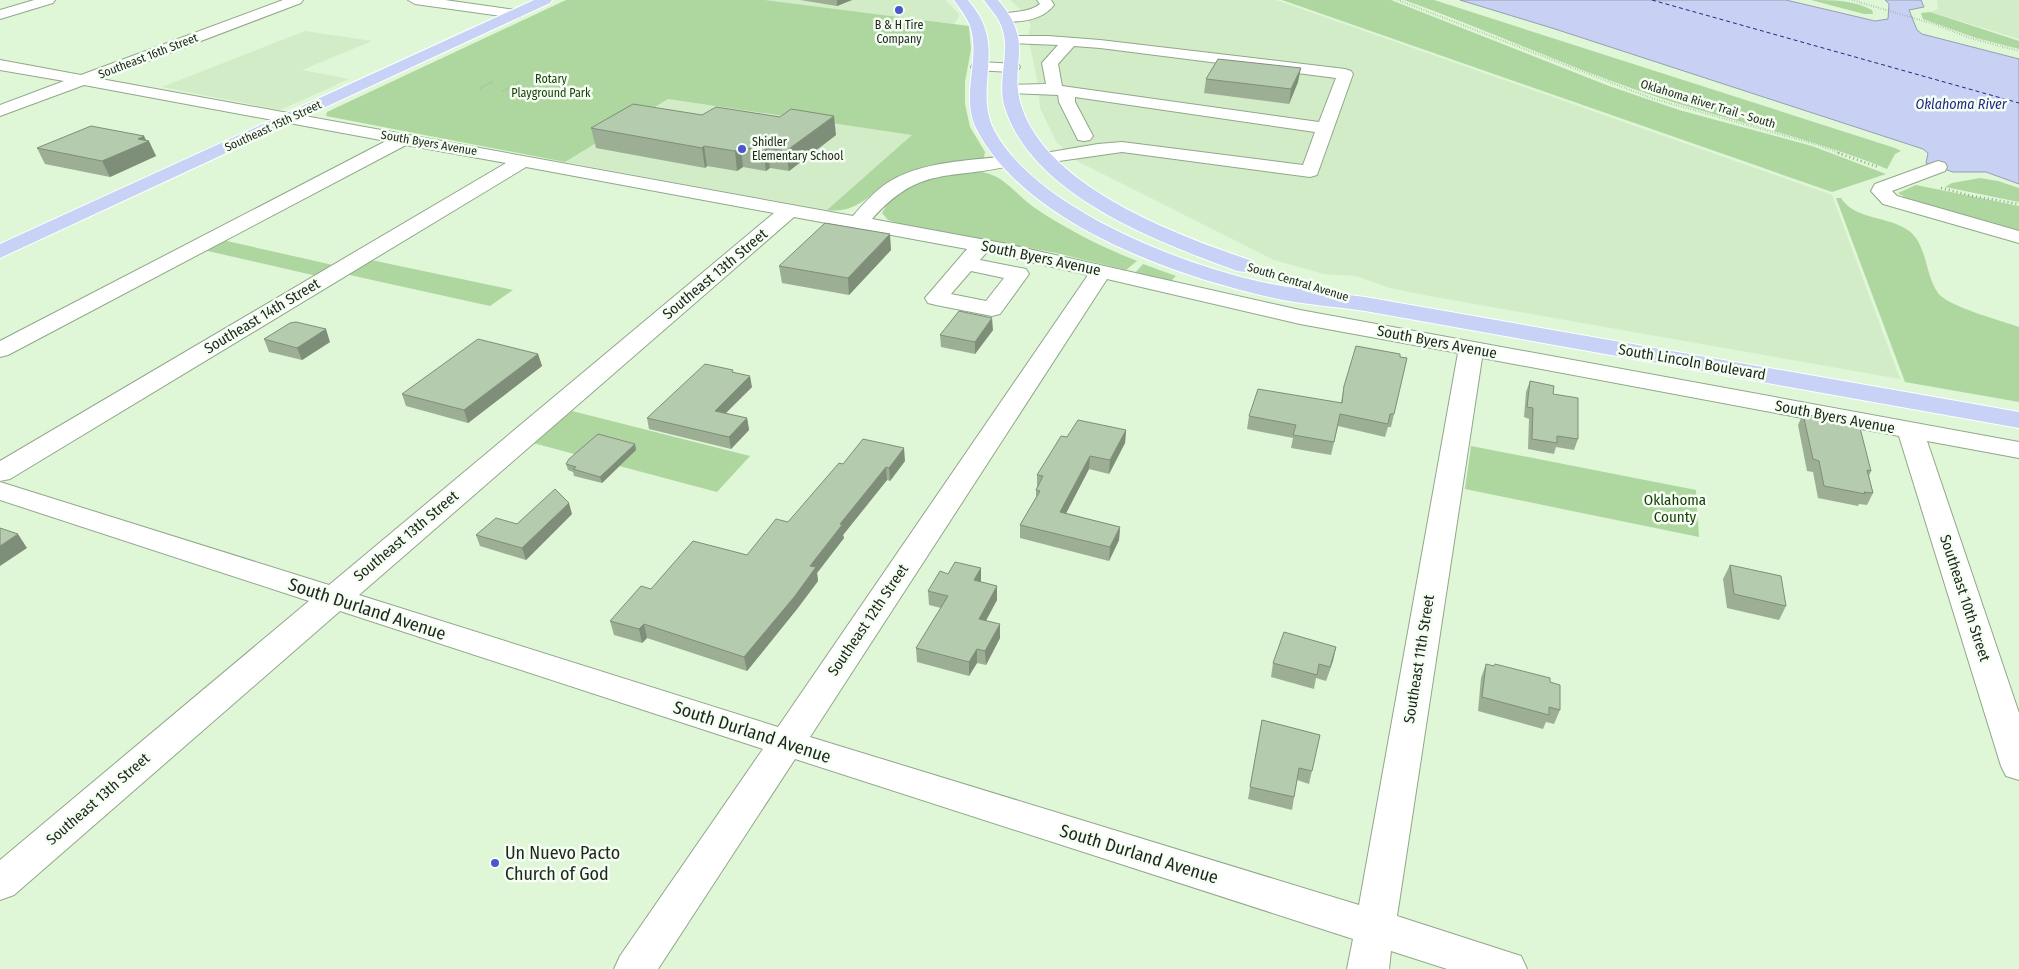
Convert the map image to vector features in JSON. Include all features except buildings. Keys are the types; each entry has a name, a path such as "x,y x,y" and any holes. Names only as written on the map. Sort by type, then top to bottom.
{"main road":[{"name":"Southeast 15th Street","path":"0,252 545,0"},
{"name":"South Central Avenue","path":"961,0 974,15 980,31 976,91 980,116 993,144 1007,162 1034,186 1100,230 1164,258 1282,293 1366,304"},
{"name":"South Central Avenue","path":"991,0 1006,17 1010,26 1013,40 1011,88 1013,108 1017,120 1032,144 1044,158 1092,196 1140,224 1232,261 1366,304"},
{"name":"South Lincoln Boulevard","path":"1366,304 2019,420"}],"street":[{"path":"0,15 48,0"},
{"name":"Southeast 16th Street","path":"0,111 296,0"},
{"path":"415,0 515,14"},
{"path":"1006,17 1036,14 1048,5 1044,0"},
{"path":"1013,40 1070,42 1345,74 1310,172 1122,147 1044,158"},
{"path":"1070,42 1050,63 1060,91 1084,136"},
{"name":"South Byers Avenue","path":"0,65 982,245 1300,317 2019,450"},
{"path":"979,67 1012,67"},
{"path":"1011,88 1060,91 1325,128"},
{"path":"0,350 404,138"},
{"name":"Southeast 14th Street","path":"0,473 525,160"},
{"path":"858,222 887,192 905,181 928,174 1007,162"},
{"path":"1938,167 1882,188 1881,192 1890,200 2019,237"},
{"name":"Southeast 13th Street","path":"0,883 790,210"},
{"path":"965,264 982,245"},
{"name":"Southeast 12th Street","path":"635,969 1102,271"},
{"name":"Southeast 11th Street","path":"1368,969 1471,349"},
{"name":"Southeast 10th Street","path":"1911,431 2019,766"},
{"name":"South Durland Avenue","path":"0,490 333,598 1506,969"}],"path":[{"name":"Oklahoma River Trail - South","path":"1398,0 1643,95 1716,118 1818,145 1908,178 1972,196 2019,204"},
{"path":"1852,0 1870,7 1934,24 1970,38 2019,51"},
{"path":"480,88 492,82"},
{"path":"503,91 519,82"},
{"path":"526,94 535,89"}],"shaded area":[{"name":"B & H Tire Company","path":"765,0 945,0 959,14 954,24"},
{"path":"1010,0 1276,0 1832,195 1900,379 1424,295 1390,288 1356,276 1324,274 1274,260 1077,161 1057,143 1040,108 1038,84 1028,36 1031,25 1020,9"},
{"path":"1937,0 2019,0 2019,39 1931,12 1938,9"},
{"path":"305,31 372,41 302,70 349,79 280,110 162,87"},
{"name":"Shidler Elementary School","path":"668,99 913,135 827,210 565,162"}],"green space":[{"name":"Rotary Playground Park","path":"566,0 765,0 969,26 971,49 965,82 965,104 970,127 985,152 984,158 921,169 901,175 882,186 858,204 839,210 827,210 912,135 668,99 565,162 326,116 327,112"},
{"path":"1282,0 1391,0 1609,86 1679,110 1812,146 1886,174 1832,192"},
{"path":"1404,0 1434,0 1901,151 1895,154 1887,169 1828,147 1645,93"},
{"path":"1811,0 1850,2 1872,10 1873,14 1864,14"},
{"path":"1930,12 2019,41 2019,49 1976,38 1923,19 1921,13"},
{"path":"982,172 1003,181 1032,206 1070,229 1110,250 1137,261 1126,270 1056,253 900,224 888,220 882,213 891,201 913,185 954,174"},
{"path":"1980,178 1998,181 2019,188 2019,202 1945,187 1952,183"},
{"path":"1916,185 2019,206 2019,232 1908,199 1898,193"},
{"path":"1836,198 1841,198 1854,210 1901,226 1909,231 1919,244 1934,286 1943,298 1963,308 2019,327 2019,402 1905,382"},
{"path":"218,239 355,270 371,260 513,290 490,306 327,270 317,276 199,249"},
{"path":"1143,264 1176,276 1170,282 1135,273"},
{"path":"572,411 750,456 717,492 533,443"},
{"name":"Oklahoma County","path":"1471,446 1696,490 1699,537 1465,489"}],"water":[{"name":"Oklahoma River","path":"1460,0 1786,0 1875,21 1888,19 1889,4 1885,0 1921,0 1924,7 1909,10 1917,30 1922,34 2019,59 2019,184 1986,172 1953,172 1926,163 1928,153 1923,149"}],"ferry route":[{"path":"1652,0 2019,103"}],"place":[{"name":"B & H Tire Company","path":"899,10"},
{"name":"Shidler Elementary School","path":"742,149"},
{"name":"Un Nuevo Pacto Church of God","path":"495,863"}]}
